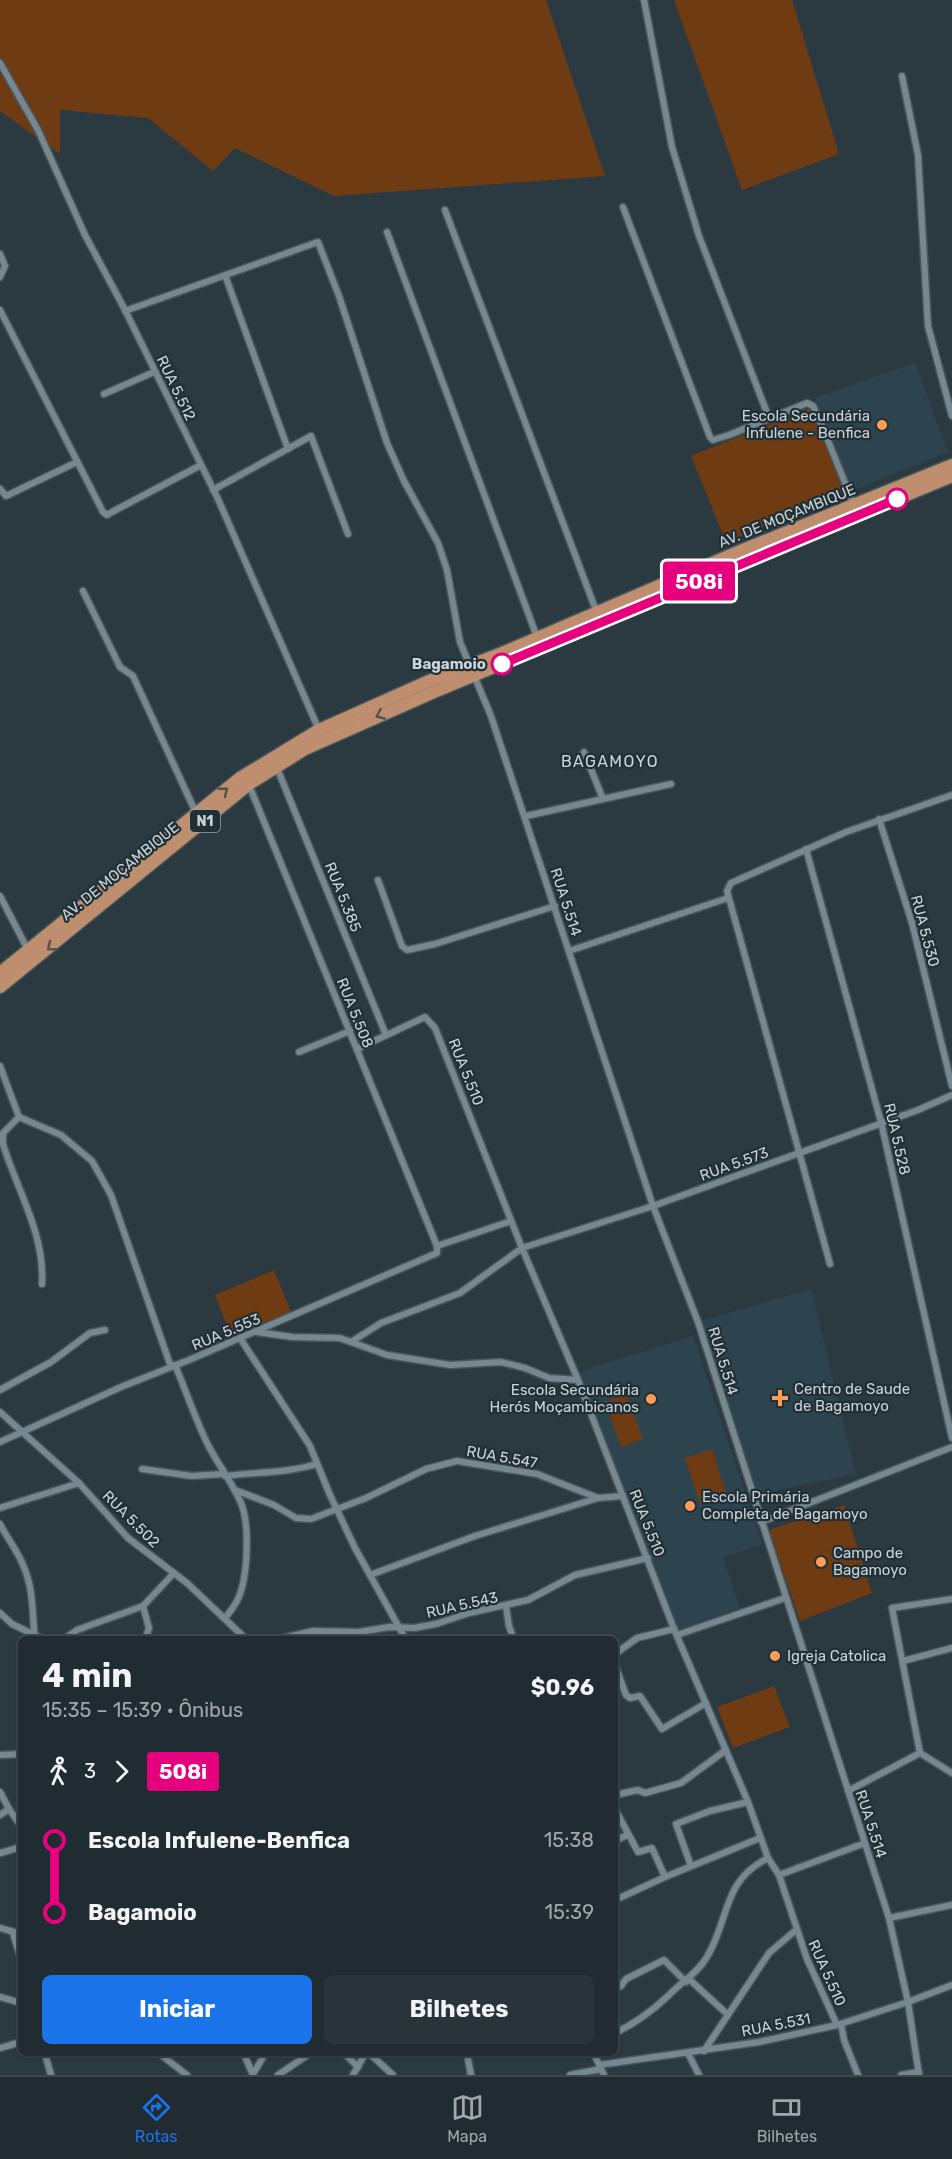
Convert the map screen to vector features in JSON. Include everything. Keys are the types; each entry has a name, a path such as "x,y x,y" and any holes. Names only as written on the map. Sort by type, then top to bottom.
{"highway":[{"name":"AV. DE MOÇAMBIQUE","path":"0,973 240,778 319,730 420,684 470,671 952,474"},
{"name":"AV. DE MOÇAMBIQUE","path":"0,987 249,784 324,739 434,692 537,637 854,505 952,474"}],"street":[{"path":"644,0 672,147 699,236 769,418"},
{"name":"RUA 5.512","path":"0,63 2,72 38,130 85,236 125,310 213,490 319,730"},
{"path":"902,76 918,155 928,326 952,417"},
{"path":"623,207 710,437 713,440 729,435 807,403 813,406 854,505"},
{"path":"445,210 597,613"},
{"path":"387,232 537,637"},
{"name":"RUA 5.514","path":"225,275 318,242 360,355 387,443 404,481 438,543 447,570 456,629 470,671 491,716 526,816 653,1206 698,1322 889,1918 908,2002 919,2074"},
{"path":"0,254 5,266 0,278"},
{"path":"125,310 225,275 288,449"},
{"path":"0,310 106,515 201,465"},
{"path":"104,394 154,372"},
{"path":"213,490 311,436 348,534"},
{"path":"0,489 6,496 77,462"},
{"path":"83,591 120,667 133,676 196,813"},
{"path":"584,752 603,799"},
{"name":"RUA 5.385","path":"277,768 386,1035"},
{"name":"RUA 5.508","path":"249,784 438,1248"},
{"path":"526,816 671,784"},
{"path":"830,1264 727,891 731,883 806,849 879,819 952,795"},
{"name":"RUA 5.530","path":"879,819 912,923 952,1086"},
{"name":"RUA 5.528","path":"806,849 881,1122 952,1438"},
{"path":"378,880 402,946 407,950 435,944 555,906"},
{"path":"0,896 28,951"},
{"path":"569,951 728,898"},
{"name":"RUA 5.510","path":"386,1035 425,1017 435,1028 511,1221 578,1380 676,1632 748,1802 768,1858 779,1875 796,1930 839,2025 858,2075"},
{"path":"299,1052 350,1031"},
{"path":"357,1049 386,1035"},
{"path":"0,1066 19,1117 61,1136 92,1161 111,1195 173,1366 206,1441 224,1475 235,1490 245,1518 246,1542 239,1597 225,1618"},
{"name":"RUA 5.573","path":"351,1342 381,1323 460,1293 522,1248 653,1206 952,1095"},
{"path":"19,1117 3,1133 3,1144 39,1243 43,1270 42,1284"},
{"name":"RUA 5.553","path":"0,1442 121,1387 434,1256 438,1248 511,1221"},
{"path":"0,1390 51,1362 90,1333 105,1330"},
{"path":"256,1332 292,1337 331,1338 351,1342 381,1354 450,1365 501,1362 525,1368 549,1378 578,1380"},
{"path":"240,1338 310,1446 337,1510 404,1636"},
{"name":"RUA 5.502","path":"0,1412 79,1483 128,1538 174,1573 243,1636"},
{"path":"761,1522 952,1447"},
{"name":"RUA 5.547","path":"235,1490 274,1505 296,1518 311,1519 337,1510 426,1469 452,1461 537,1474 598,1498"},
{"path":"142,1469 192,1476 299,1470 317,1464"},
{"path":"0,1508 79,1483"},
{"path":"370,1575 465,1539 598,1498 623,1496"},
{"path":"0,1524 27,1575 34,1606 34,1636"},
{"name":"RUA 5.543","path":"288,1636 303,1632 359,1632 436,1624 469,1613 536,1597 575,1575 648,1558"},
{"path":"69,1636 77,1630 143,1606 174,1573"},
{"path":"618,1652 637,1638 676,1632 785,1598"},
{"path":"952,1599 892,1608 920,1753 952,1773"},
{"path":"143,1606 150,1628 147,1636"},
{"path":"506,1606 513,1636"},
{"path":"0,1613 12,1624 32,1636"},
{"path":"903,1661 952,1648"},
{"path":"618,1673 626,1695 630,1698 640,1696 662,1729 706,1703"},
{"path":"618,1794 638,1790 645,1793 681,1783 726,1750"},
{"path":"848,1791 920,1753"},
{"path":"0,1755 18,1754"},
{"path":"0,1792 18,1822"},
{"path":"691,1866 676,1824 710,1811 748,1802"},
{"path":"0,1815 9,1809"},
{"path":"618,1816 638,1852 652,1848 665,1876"},
{"path":"618,1840 627,1835"},
{"path":"618,1898 760,1838"},
{"path":"779,1875 865,1843"},
{"path":"0,1853 18,1848"},
{"path":"618,2031 646,2016 687,1981 709,1955 735,1886 753,1866 768,1858"},
{"path":"889,1918 952,1905"},
{"path":"0,1928 18,1934"},
{"path":"704,2050 769,1953 796,1930"},
{"path":"13,1933 18,1949"},
{"path":"618,1987 626,1979 664,1960 728,2014"},
{"name":"RUA 5.531","path":"570,2075 839,2025 952,1985"},
{"path":"0,1997 18,2002"},
{"path":"0,2048 18,2043"},
{"path":"688,2053 699,2075"},
{"path":"46,2056 51,2075"},
{"path":"163,2056 187,2075"},
{"path":"245,2056 251,2073"},
{"path":"251,2073 264,2056"},
{"path":"278,2075 306,2056"},
{"path":"347,2056 358,2067"},
{"path":"354,2075 364,2056"},
{"path":"372,2056 393,2075"},
{"path":"467,2056 471,2075"},
{"path":"595,2056 601,2070"},
{"path":"901,2075 919,2074"}],"shaded area":[{"path":"0,0 546,0 605,176 334,196 235,148 213,171 148,118 60,110 60,154 0,111"},
{"path":"674,0 792,0 839,154 742,190"},
{"name":"Escola Secundária Infulene - Benfica","path":"915,363 948,452 851,491 815,398"},
{"path":"810,408 845,494 726,542 691,456"},
{"path":"274,1270 292,1314 232,1338 215,1295"},
{"name":"Centro de Saude de Bagamoyo","path":"811,1289 856,1474 755,1495 698,1322"},
{"path":"693,1336 762,1544 723,1557 740,1608 678,1630 578,1372"},
{"path":"626,1394 643,1439 621,1447 605,1402"},
{"path":"712,1449 727,1495 700,1504 685,1458"},
{"name":"Campo de Bagamoyo","path":"844,1505 872,1593 800,1621 769,1530"},
{"path":"774,1686 790,1727 733,1748 717,1707"}],"bus line":[{"name":"508i","path":"502,664 897,499"}],"place":[{"name":"Escola Secundária Infulene - Benfica","path":"882,425"},
{"name":"Bagamoio","path":"502,664"},
{"name":"Centro de Saude de Bagamoyo","path":"780,1398"},
{"name":"Escola Secundária Herós Moçambicanos","path":"651,1399"},
{"name":"Escola Primária Completa de Bagamoyo","path":"690,1506"},
{"name":"Campo de Bagamoyo","path":"821,1562"},
{"name":"Igreja Catolica","path":"775,1656"}],"district":[{"name":"BAGAMOYO","path":"610,761"}]}
